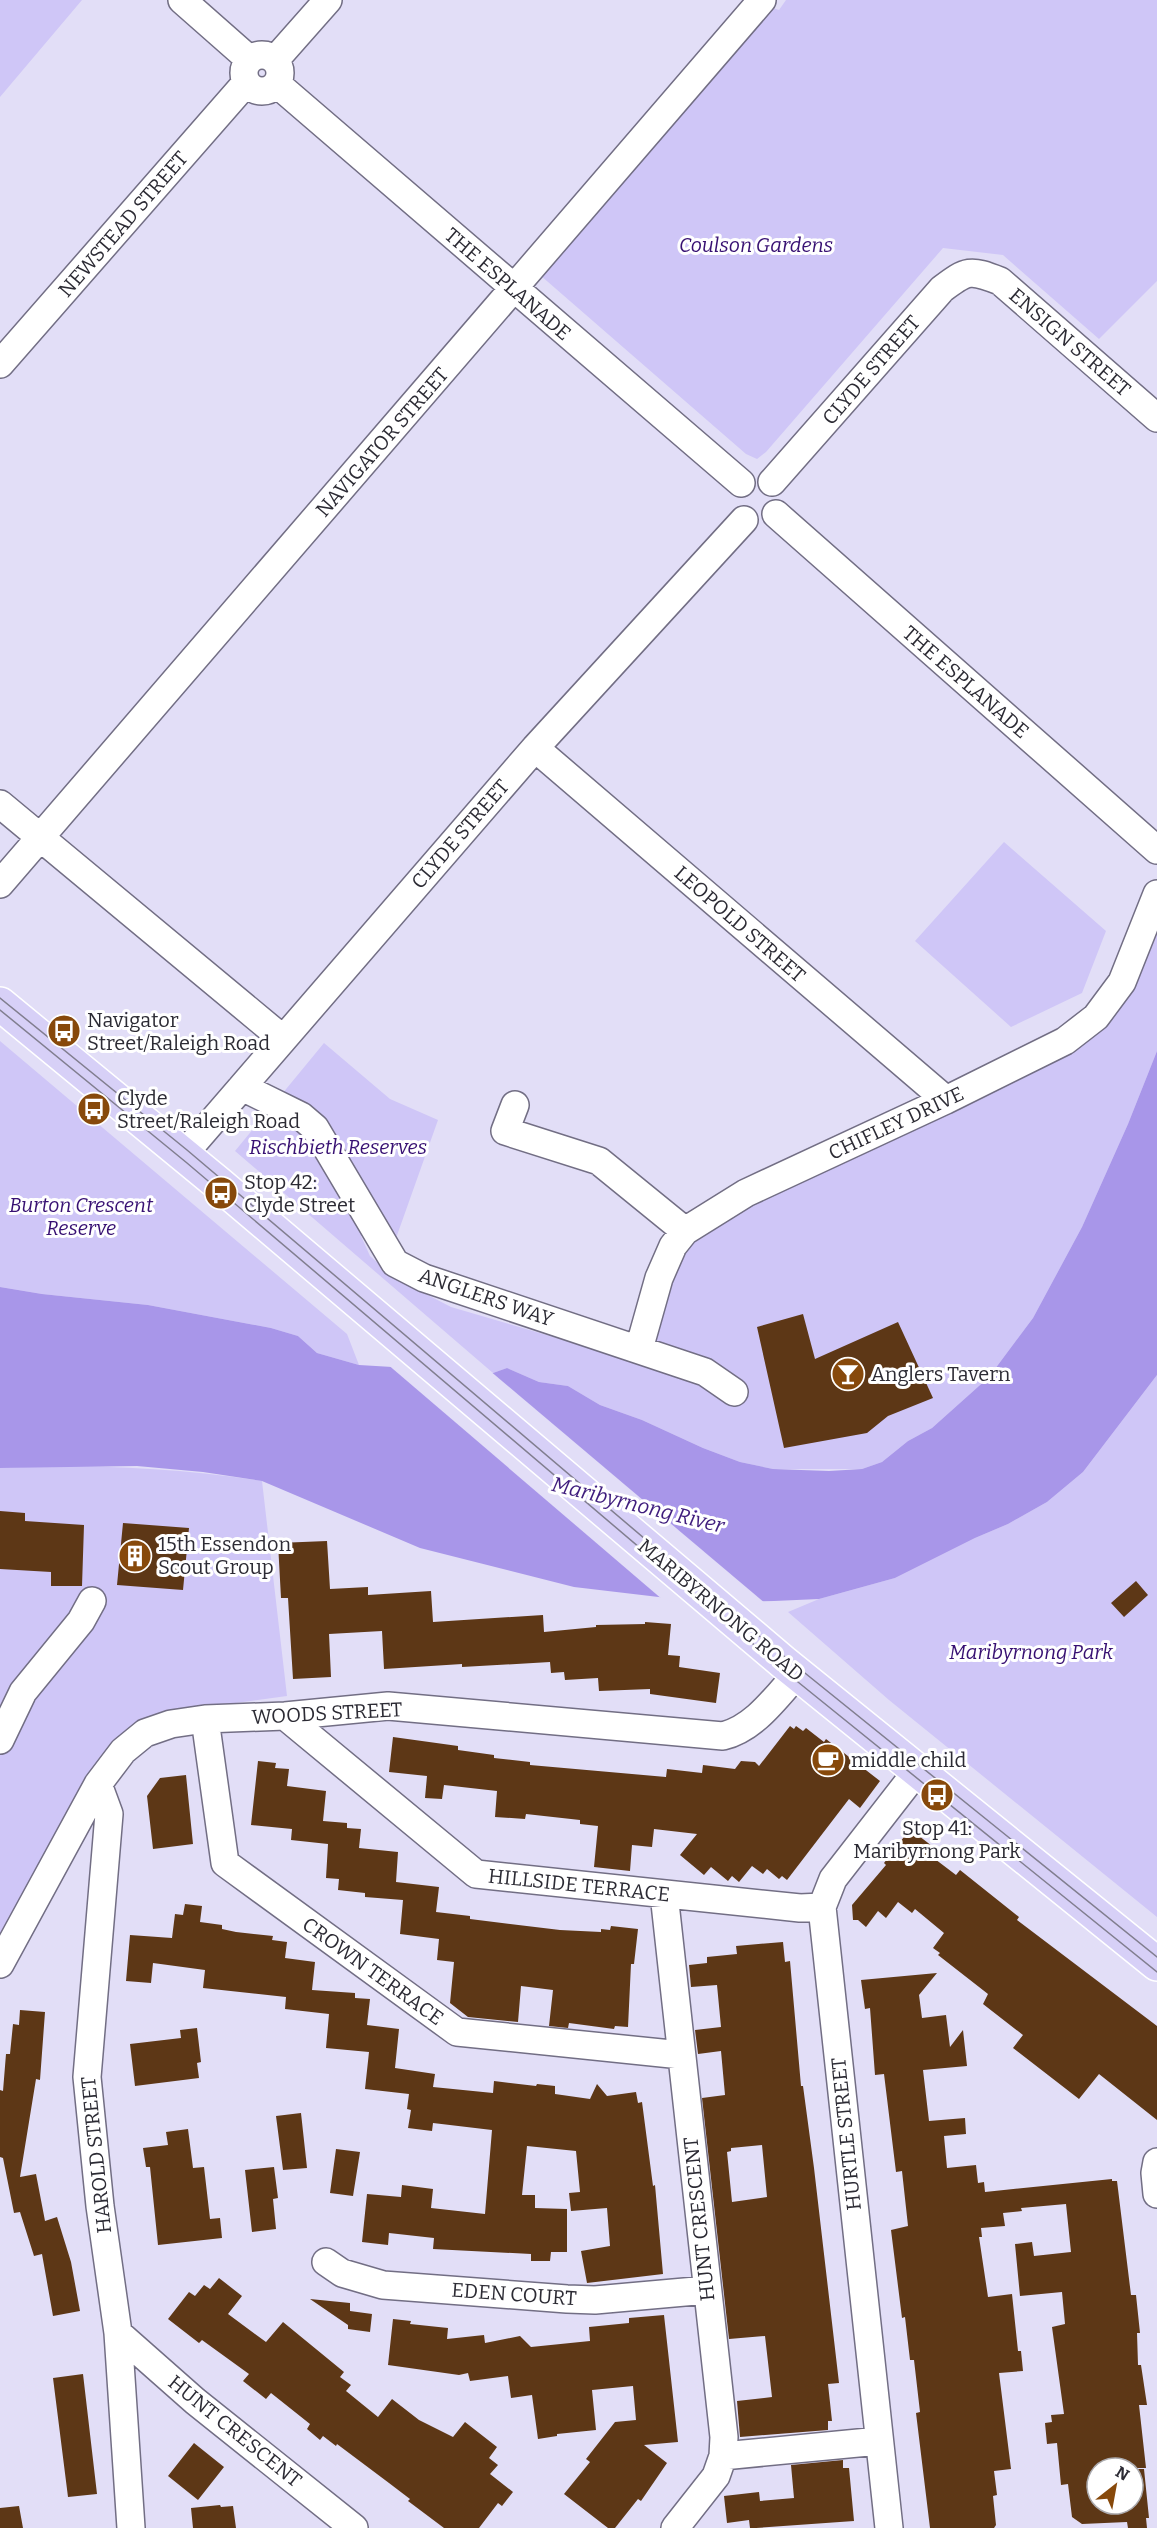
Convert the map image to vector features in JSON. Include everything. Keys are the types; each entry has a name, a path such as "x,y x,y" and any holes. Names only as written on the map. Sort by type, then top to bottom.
{"main road":[{"name":"MARIBYRNONG ROAD","path":"0,1004 183,1154 729,1618 1157,1964"}],"street":[{"name":"THE ESPLANADE","path":"182,0 514,290 741,483"},
{"name":"NEWSTEAD STREET","path":"0,364 328,0"},
{"name":"NAVIGATOR STREET","path":"0,884 762,0"},
{"name":"ENSIGN STREET","path":"979,273 999,281 1157,418"},
{"name":"CLYDE STREET","path":"772,482 942,289 962,274 979,273"},
{"path":"756,477 772,482 780,497 776,514 762,523 744,520 735,507 734,499 741,483 756,477"},
{"name":"THE ESPLANADE","path":"776,514 1157,850"},
{"name":"CLYDE STREET","path":"183,1154 534,748 744,520"},
{"name":"LEOPOLD STREET","path":"534,748 946,1100"},
{"path":"0,804 283,1039"},
{"name":"CHIFLEY DRIVE","path":"639,1349 659,1278 673,1246 685,1231 746,1193 946,1100 1065,1041 1096,1017 1122,982 1157,894"},
{"name":"ANGLERS WAY","path":"242,1087 301,1116 315,1128 395,1263 423,1278 705,1372 734,1392"},
{"path":"515,1105 505,1131 599,1161 685,1231"},
{"path":"0,1740 23,1692 81,1621 92,1601"},
{"name":"WOODS STREET","path":"0,1964 98,1784 123,1751 145,1733 171,1724 206,1719 285,1716 388,1706 723,1736 742,1728 759,1715 797,1674"},
{"name":"HILLSIDE TERRACE","path":"285,1716 476,1874 800,1908 822,1907"},
{"name":"CROWN TERRACE","path":"206,1719 225,1863 457,2032 681,2055"},
{"name":"HURTLE STREET","path":"889,2528 822,1907 833,1879 917,1771"},
{"name":"HAROLD STREET","path":"98,1784 109,1814 87,2077 100,2206 117,2333 131,2528"},
{"name":"HUNT CRESCENT","path":"664,1894 724,2437 723,2456 716,2476 675,2528"},
{"path":"1157,2162 1155,2173 1157,2194"},
{"name":"EDEN COURT","path":"326,2262 342,2274 383,2285 567,2299 595,2300 707,2290"},
{"name":"HUNT CRESCENT","path":"117,2333 195,2401 354,2528"},
{"path":"723,2456 879,2441"}],"green space":[{"path":"0,0 82,0 0,97"},
{"name":"Coulson Gardens","path":"786,0 1157,0 1157,281 1099,339 1003,255 943,248 766,452 757,459 746,454 540,275 773,8 779,10"},
{"path":"1004,842 1106,931 1082,993 1011,1027 915,941"},
{"name":"Rischbieth Reserves","path":"1157,924 1157,1051 1128,1124 1082,1227 1033,1318 989,1377 932,1428 908,1441 882,1462 862,1469 773,1469 740,1462 642,1420 600,1405 568,1386 539,1382 507,1368 493,1373 235,1151 324,1043 390,1099 438,1120 395,1241 361,1236 370,1256 395,1278 451,1307 643,1363 674,1262 689,1240 721,1216 1091,1033"},
{"name":"Burton Crescent Reserve","path":"0,1041 347,1334 359,1365 317,1353 298,1336 271,1328 148,1305 42,1294 0,1287"},
{"name":"Maribyrnong Park","path":"1157,1375 1157,1917 889,1700 788,1612 819,1599 895,1578 1008,1524 1047,1502 1083,1472"},
{"path":"51,1466 157,1469 262,1481 287,1696 162,1713 141,1726 0,1959 0,1468"}],"water":[{"name":"Maribyrnong River","path":"1157,1051 1157,1375 1083,1472 1047,1502 1008,1524 895,1578 819,1599 774,1601 701,1602 574,1587 420,1548 262,1481 203,1472 137,1466 0,1468 0,1287 42,1294 148,1305 271,1328 298,1336 317,1353 359,1365 493,1373 507,1368 539,1382 568,1386 600,1405 642,1420 703,1448 740,1462 773,1469 829,1471 862,1469 882,1462 908,1441 932,1428 989,1377 1033,1318 1082,1227 1128,1124"}],"pier":[{"path":"386,1363 489,1370 766,1604 701,1605 663,1600"}],"building":[{"path":"803,1314 815,1359 898,1322 933,1398 888,1416 867,1433 784,1448 757,1327"},
{"path":"0,1511 25,1513 25,1521 84,1525 82,1586 51,1586 51,1572 0,1569"},
{"path":"123,1523 189,1528 183,1590 117,1585"},
{"path":"327,1541 330,1589 368,1587 368,1595 431,1591 433,1622 543,1615 544,1632 596,1627 596,1625 645,1624 645,1622 671,1624 668,1655 680,1656 679,1667 720,1673 716,1703 650,1694 650,1689 599,1691 598,1678 565,1680 564,1672 551,1673 550,1662 384,1669 382,1631 329,1634 331,1677 293,1679 288,1598 281,1598 278,1543"},
{"path":"1136,1581 1148,1595 1124,1617 1111,1603"},
{"path":"790,1726 794,1729 796,1726 803,1731 806,1728 824,1742 826,1739 880,1781 860,1808 849,1799 787,1880 782,1876 779,1879 767,1869 763,1874 752,1866 739,1882 732,1876 728,1881 711,1867 704,1875 680,1855 697,1834 654,1829 652,1847 632,1845 630,1871 594,1867 598,1826 580,1824 580,1820 526,1814 525,1819 495,1817 497,1791 444,1785 442,1799 425,1798 427,1776 389,1772 393,1737 458,1746 458,1750 494,1755 494,1758 530,1762 530,1765 666,1777 667,1769 702,1773 703,1765 735,1769 741,1761 755,1762 759,1766"},
{"path":"258,1761 276,1763 275,1768 289,1769 287,1786 326,1791 323,1821 347,1823 347,1828 361,1829 359,1848 398,1852 396,1882 439,1887 436,1912 470,1916 470,1919 560,1930 601,1932 601,1929 610,1930 611,1926 638,1929 634,1964 631,1964 628,2027 615,2026 614,2029 569,2023 568,2028 549,2026 553,1990 521,1986 518,2022 468,2017 450,2003 454,1962 437,1960 439,1939 400,1934 403,1900 365,1897 365,1893 338,1890 339,1879 326,1878 328,1844 291,1840 292,1829 251,1825"},
{"path":"186,1775 193,1844 153,1849 147,1796 160,1778"},
{"path":"910,1829 932,1846 927,1853 956,1875 960,1870 1019,1917 1017,1920 1157,2026 1157,2120 1099,2074 1079,2099 1013,2048 1023,2035 983,2004 988,1994 938,1955 940,1953 933,1948 944,1933 915,1909 912,1913 898,1902 886,1918 878,1911 866,1927 858,1920 853,1920 852,1905 886,1865 884,1863"},
{"path":"185,1904 202,1906 200,1922 222,1925 222,1929 236,1932 273,1936 272,1940 287,1942 285,1958 315,1962 312,1990 355,1993 355,1998 370,1999 367,2025 399,2029 395,2068 435,2074 433,2087 493,2093 494,2081 536,2086 537,2084 555,2086 555,2094 590,2099 597,2084 607,2096 636,2092 638,2103 642,2102 653,2186 655,2185 663,2274 587,2283 581,2251 610,2246 607,2208 571,2211 569,2193 580,2192 576,2151 527,2146 522,2195 535,2195 535,2208 567,2209 567,2252 551,2252 550,2261 531,2261 531,2254 433,2249 434,2238 389,2233 388,2245 362,2242 367,2194 401,2197 402,2185 433,2189 431,2208 485,2214 492,2130 433,2123 432,2131 408,2128 411,2110 407,2109 409,2094 365,2089 369,2052 326,2048 329,2014 285,2009 286,1997 203,1988 205,1970 153,1963 151,1983 126,1981 130,1935 172,1938 175,1914 183,1915"},
{"path":"783,1942 785,1962 790,1961 801,2086 803,2086 814,2168 839,2383 828,2384 832,2421 828,2421 828,2430 740,2437 737,2401 772,2397 765,2336 729,2339 702,2098 725,2095 721,2051 698,2054 695,2030 721,2027 717,1985 691,1987 689,1965 707,1963 707,1957 737,1954 736,1946","holes":["762,2145 767,2197 732,2202 727,2152 731,2151 731,2148"]},
{"path":"937,1973 919,1995 922,2018 946,2015 950,2047 963,2030 967,2066 923,2070 929,2121 965,2118 966,2134 944,2136 947,2168 976,2165 978,2183 984,2182 985,2192 1112,2179 1112,2181 1117,2181 1131,2295 1136,2295 1140,2333 1137,2333 1138,2365 1141,2365 1147,2405 1139,2405 1145,2456 1085,2456 1085,2516 1145,2516 1145,2479 1149,2518 1146,2518 1147,2528 1128,2528 1127,2522 1082,2524 1072,2517 1068,2484 1061,2485 1057,2443 1047,2444 1045,2423 1052,2422 1051,2415 1064,2414 1052,2327 1065,2324 1062,2292 1020,2296 1015,2244 1032,2242 1034,2256 1071,2252 1066,2204 1021,2208 1022,2211 1003,2213 1005,2226 981,2228 982,2237 979,2237 988,2297 1012,2294 1018,2351 1021,2351 1023,2371 999,2373 1011,2469 994,2471 997,2495 993,2496 996,2525 994,2528 930,2528 916,2413 920,2412 914,2360 910,2360 905,2317 902,2318 891,2230 908,2226 902,2171 896,2172 884,2074 875,2075 870,2008 865,2009 861,1980"},
{"path":"20,2010 45,2012 40,2080 36,2079 20,2177 36,2174 45,2221 57,2217 71,2262 80,2311 53,2316 42,2254 34,2256 20,2212 14,2213 3,2158 0,2157 0,2090 3,2091 6,2054 10,2054 13,2024 19,2025"},
{"path":"197,2028 201,2062 197,2063 199,2078 135,2086 130,2044 181,2038 180,2030"},
{"path":"301,2113 307,2168 283,2170 276,2116"},
{"path":"188,2129 193,2168 204,2167 210,2219 220,2218 222,2238 158,2245 150,2167 146,2167 143,2148 168,2145 166,2132"},
{"path":"336,2149 360,2152 353,2196 330,2193"},
{"path":"274,2167 278,2198 273,2199 276,2229 252,2232 245,2170"},
{"path":"219,2278 242,2296 228,2314 266,2342 283,2322 344,2372 340,2377 351,2385 346,2391 378,2417 392,2399 419,2420 453,2437 465,2422 497,2447 489,2458 498,2465 490,2474 513,2492 502,2506 498,2503 479,2528 444,2528 408,2501 410,2499 337,2444 336,2446 323,2436 320,2440 307,2429 310,2424 271,2393 266,2399 243,2381 249,2374 202,2340 199,2343 168,2319 189,2292 195,2296 204,2285 210,2289"},
{"path":"310,2299 350,2303 350,2311 372,2314 370,2332 348,2329 348,2325"},
{"path":"664,2315 678,2442 644,2445 667,2463 641,2501 638,2499 615,2528 608,2528 564,2494 590,2462 586,2459 615,2422 636,2420 633,2386 592,2390 596,2430 557,2434 557,2436 538,2439 532,2395 511,2398 508,2376 470,2381 468,2373 459,2375 388,2365 393,2319 411,2321 410,2324 448,2328 447,2339 484,2335 485,2343 520,2336 531,2347 590,2341 589,2327 629,2323 629,2318"},
{"path":"83,2374 97,2494 68,2497 53,2378"},
{"path":"194,2443 224,2467 198,2500 168,2476"},
{"path":"843,2460 843,2468 849,2468 854,2521 756,2528 750,2528 749,2520 727,2523 724,2496 759,2492 760,2501 794,2498 791,2465"},
{"path":"220,2505 221,2507 233,2506 236,2528 193,2528 191,2508"},
{"path":"19,2506 23,2528 0,2528 0,2508"}],"tram line":[{"path":"0,998 187,1150 764,1640 1157,1957"},
{"path":"0,1010 187,1163 793,1678 1157,1972"}],"place":[{"name":"Navigator Street/Raleigh Road","path":"64,1031"},
{"name":"Clyde Street/Raleigh Road","path":"94,1109"},
{"name":"Stop 42: Clyde Street","path":"221,1193"},
{"name":"Anglers Tavern","path":"848,1374"},
{"name":"15th Essendon Scout Group","path":"135,1556"},
{"name":"middle child","path":"828,1760"},
{"name":"Stop 41: Maribyrnong Park","path":"937,1795"}]}
